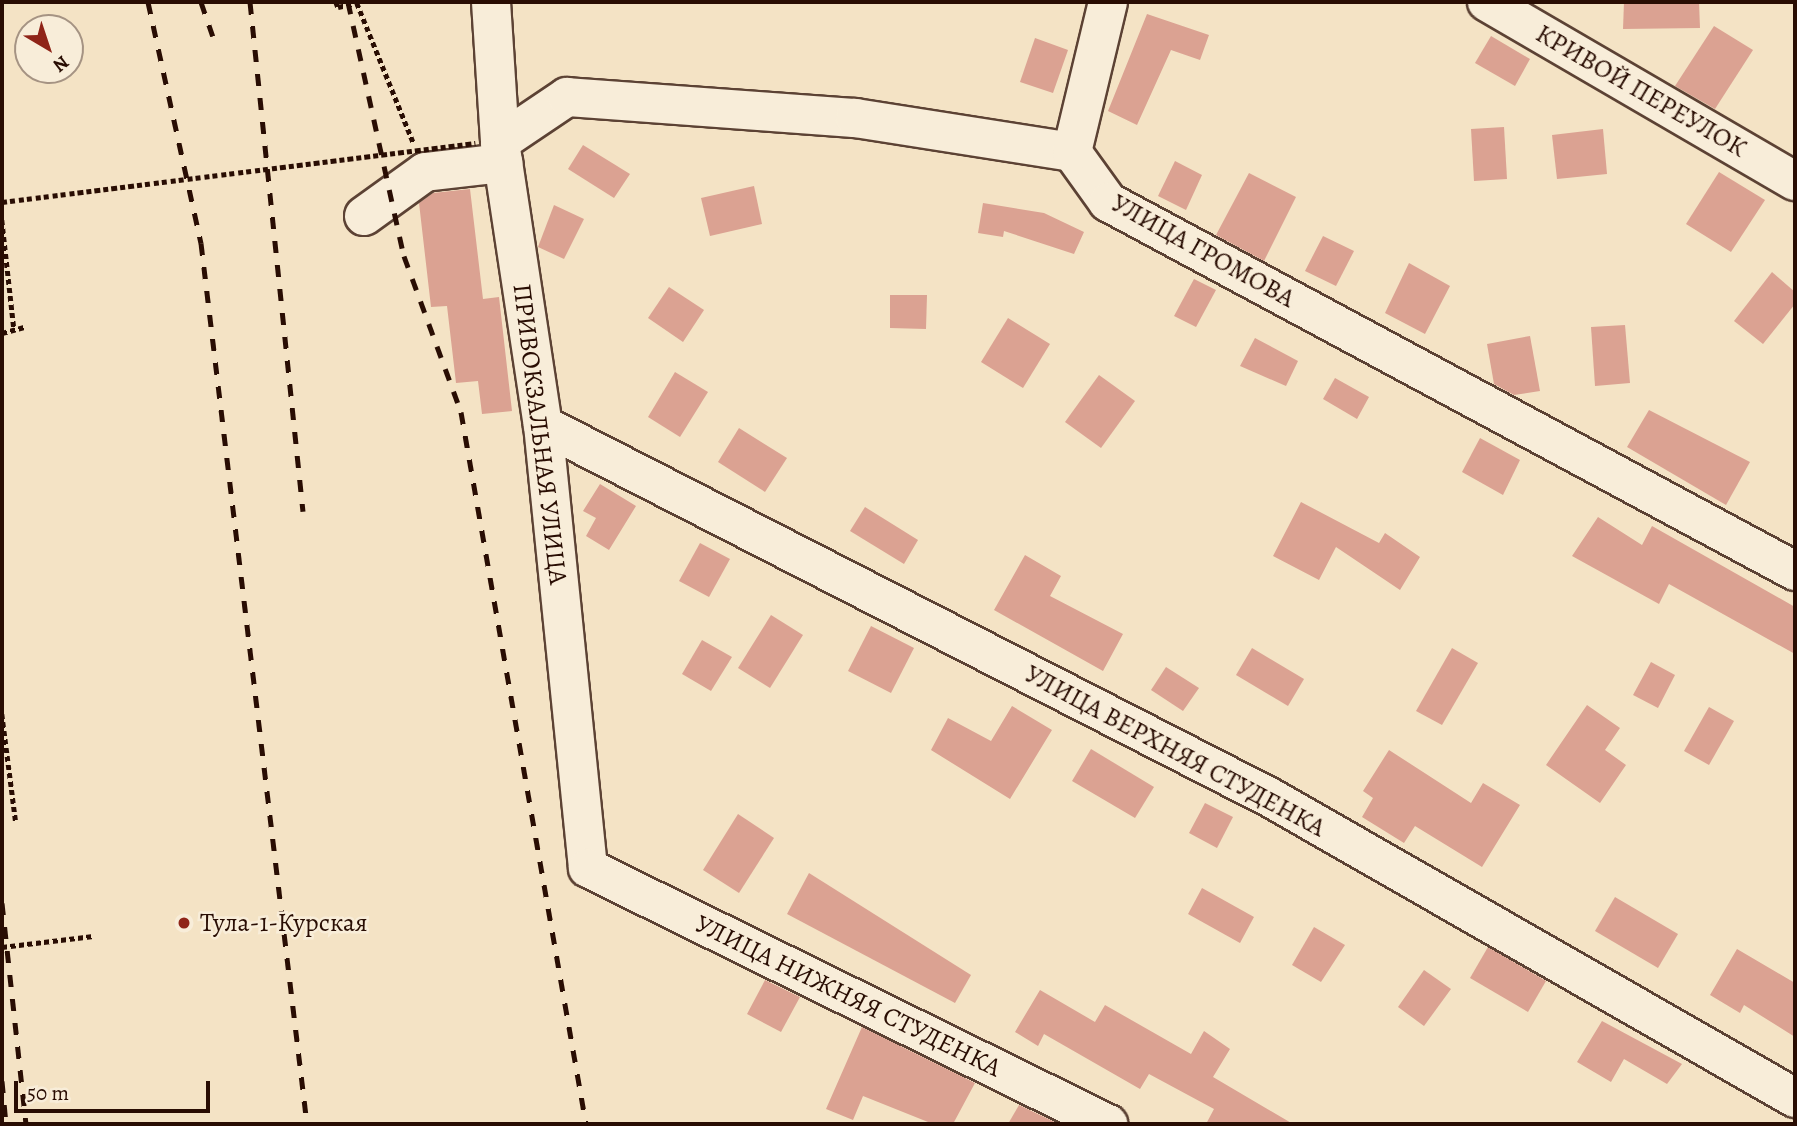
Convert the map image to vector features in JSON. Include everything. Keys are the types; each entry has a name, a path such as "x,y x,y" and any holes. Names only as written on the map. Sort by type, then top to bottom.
{"street":[{"name":"ПРИВОКЗАЛЬНАЯ УЛИЦА","path":"491,2 493,149 543,425 588,867"},
{"path":"364,216 425,172 493,149 567,97 855,118 1072,152 1108,2"},
{"name":"КРИВОЙ ПЕРЕУЛОК","path":"1487,2 1795,181"},
{"name":"УЛИЦА ГРОМОВА","path":"1072,152 1108,202 1795,572"},
{"name":"УЛИЦА ВЕРХНЯЯ CТУДЕНКА","path":"543,425 1271,798 1795,1098"},
{"name":"УЛИЦА НИЖНЯЯ CТУДЕНКA","path":"588,867 1108,1124"}],"path":[{"path":"336,2 338,7 357,3 425,172"},
{"path":"2,202 493,149"},
{"path":"2,220 14,330"},
{"path":"2,333 24,327"},
{"path":"2,714 16,823"},
{"path":"2,947 93,936"}],"building":[{"path":"1624,2 1699,2 1700,28 1623,29"},
{"path":"1147,14 1209,35 1200,60 1171,50 1137,125 1108,111"},
{"path":"1714,26 1753,50 1715,109 1675,86"},
{"path":"1491,36 1530,59 1515,86 1475,63"},
{"path":"1035,38 1068,50 1053,93 1020,82"},
{"path":"1504,127 1507,179 1474,181 1471,129"},
{"path":"1603,129 1607,174 1557,179 1552,135"},
{"path":"583,145 630,174 614,198 568,169"},
{"path":"1175,161 1202,175 1186,210 1158,196"},
{"path":"1719,172 1765,200 1731,252 1686,224"},
{"path":"1249,173 1296,197 1264,261 1216,235"},
{"path":"754,186 762,224 710,236 701,198"},
{"path":"470,189 483,299 499,297 512,411 482,414 478,381 456,383 447,306 431,307 419,203 433,193"},
{"path":"983,203 1044,213 1084,232 1074,254 1004,231 1003,237 978,233"},
{"path":"554,205 584,219 564,259 538,247"},
{"path":"1323,236 1354,251 1336,286 1305,271"},
{"path":"1409,263 1450,286 1425,334 1385,313"},
{"path":"1772,272 1795,292 1795,304 1763,344 1734,321"},
{"path":"1194,279 1216,290 1196,327 1174,316"},
{"path":"669,287 704,310 683,342 648,318"},
{"path":"890,295 927,295 926,329 890,328"},
{"path":"1008,318 1050,344 1023,388 981,362"},
{"path":"1625,325 1630,383 1595,386 1591,327"},
{"path":"1530,336 1540,391 1514,395 1494,384 1487,344"},
{"path":"1255,338 1298,361 1286,386 1240,366"},
{"path":"675,372 708,392 680,437 648,417"},
{"path":"1099,375 1135,401 1101,448 1065,422"},
{"path":"1335,378 1369,397 1357,419 1323,399"},
{"path":"1649,410 1750,462 1726,505 1627,447"},
{"path":"739,428 787,458 765,492 718,462"},
{"path":"1480,438 1520,460 1503,495 1462,472"},
{"path":"600,484 636,506 609,550 586,536 596,518 583,511"},
{"path":"1301,502 1379,543 1385,533 1420,557 1400,590 1336,547 1319,580 1273,556"},
{"path":"865,507 918,540 904,564 850,531"},
{"path":"1598,517 1642,545 1652,526 1795,607 1795,654 1669,584 1659,604 1572,556"},
{"path":"700,543 730,559 709,597 679,581"},
{"path":"1025,555 1061,576 1050,596 1123,634 1103,671 994,610"},
{"path":"771,615 803,635 770,688 738,668"},
{"path":"871,626 914,648 891,693 848,671"},
{"path":"702,640 732,657 711,691 682,674"},
{"path":"1252,648 1304,679 1288,706 1236,675"},
{"path":"1452,648 1478,663 1442,725 1416,711"},
{"path":"1651,662 1675,675 1658,708 1633,695"},
{"path":"1166,667 1199,688 1183,711 1151,690"},
{"path":"1587,705 1620,728 1605,750 1626,765 1600,803 1546,765"},
{"path":"1012,706 1052,730 1010,799 931,750 948,718 991,741"},
{"path":"1709,707 1734,721 1709,765 1684,751"},
{"path":"1091,749 1154,787 1135,818 1072,781"},
{"path":"1389,750 1471,803 1483,783 1520,805 1482,867 1415,826 1404,843 1362,817 1373,798 1363,791"},
{"path":"1205,803 1233,817 1217,848 1189,833"},
{"path":"738,814 774,838 739,893 703,870"},
{"path":"809,873 971,975 955,1003 787,914"},
{"path":"1202,888 1254,917 1240,943 1188,914"},
{"path":"1615,897 1678,934 1658,968 1595,931"},
{"path":"1314,927 1345,945 1321,982 1292,965"},
{"path":"1488,947 1546,981 1528,1012 1470,978"},
{"path":"1737,949 1795,983 1795,1037 1744,1005 1740,1013 1710,995"},
{"path":"1424,970 1451,989 1424,1026 1398,1007"},
{"path":"765,980 800,997 781,1032 747,1014"},
{"path":"1040,990 1095,1022 1105,1005 1191,1054 1204,1031 1230,1049 1213,1077 1293,1124 1206,1124 1214,1109 1149,1074 1140,1089 1044,1034 1038,1046 1015,1032"},
{"path":"1602,1021 1682,1064 1667,1084 1624,1059 1611,1082 1577,1062"},
{"path":"862,1027 975,1083 953,1124 933,1124 863,1096 853,1120 826,1109"},
{"path":"1019,1105 1059,1124 1008,1124"}],"railway":[{"path":"148,2 201,243 307,1124"},
{"path":"201,2 213,36"},
{"path":"250,2 303,511"},
{"path":"348,2 404,256 461,412 586,1124"},
{"path":"2,903 26,1124"},
{"path":"2,1081 6,1124"}],"place":[{"name":"Тула-1-Курская","path":"184,923"}]}
